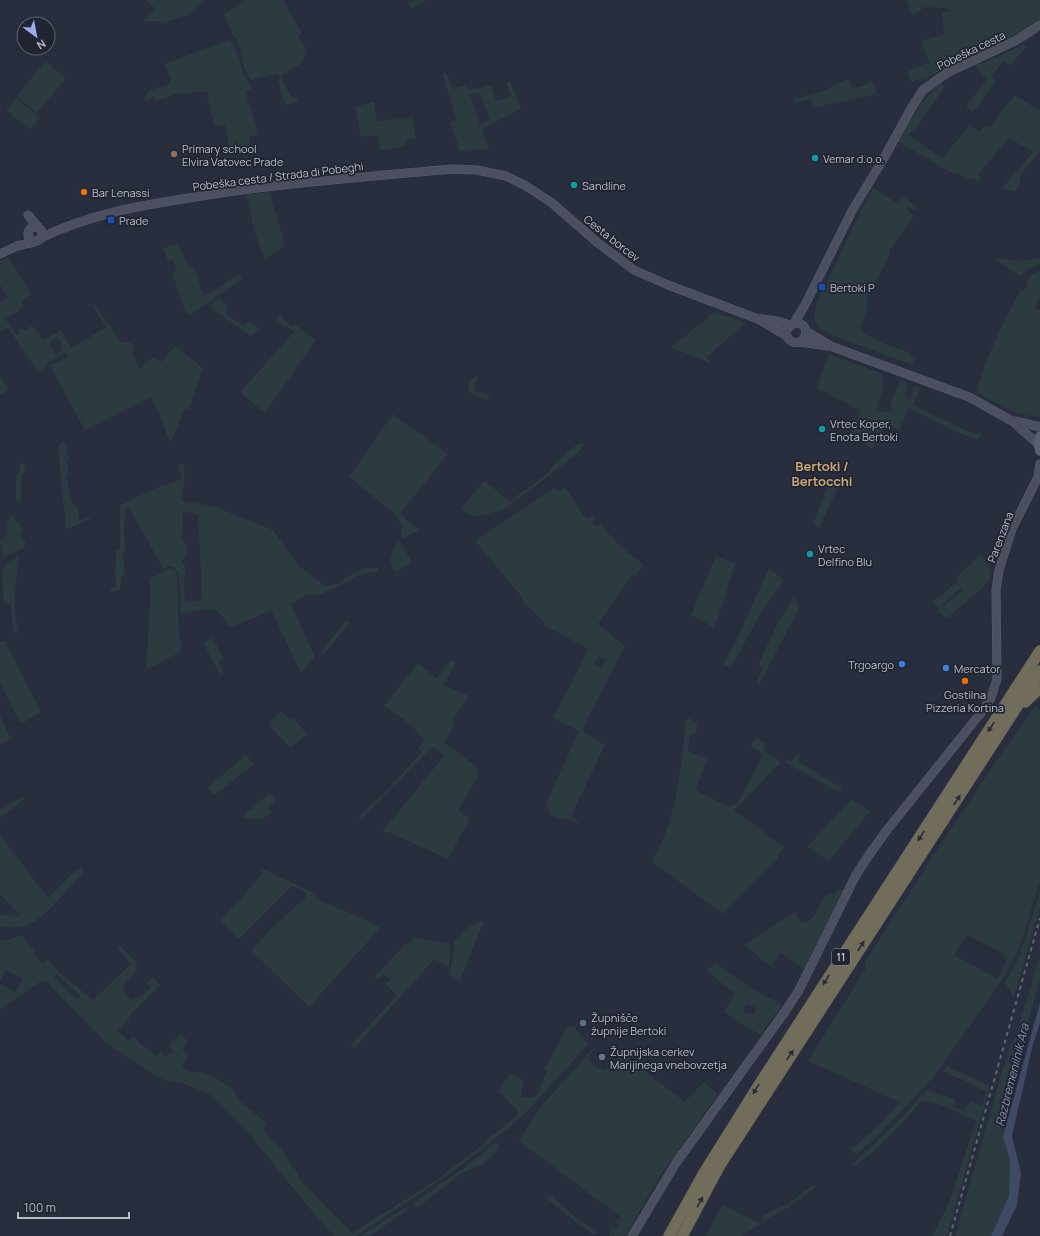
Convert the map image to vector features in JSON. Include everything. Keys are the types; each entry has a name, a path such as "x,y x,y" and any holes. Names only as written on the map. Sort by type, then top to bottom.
{"highway":[{"name":"11","path":"669,1236 704,1173 759,1084 1040,651"},
{"name":"11","path":"682,1236 724,1159 1040,671"},
{"path":"1013,713 1040,688"}],"street":[{"name":"Pobeška cesta","path":"804,307 812,288 853,210 923,90 940,77 954,69 1018,40 1040,25"},
{"name":"Pobeška cesta / Strada di Pobeghi","path":"0,254 33,237 131,208 229,192 294,183 457,169 477,170 506,176"},
{"name":"Cesta borcev","path":"506,176 526,186 552,203 598,243 634,270 668,285 758,319 787,336"},
{"path":"28,215 39,228 43,234 33,237 28,215"},
{"name":"Pobeška cesta / Strada di Pobeghi","path":"33,237 34,227 55,231"},
{"path":"804,307 787,330 787,336 791,342 833,347 969,397 1012,421 1039,444"},
{"path":"800,342 805,338 804,307"},
{"name":"Cesta borcev","path":"758,319 792,324"},
{"path":"792,324 797,323 833,347"},
{"path":"1012,421 1040,427"},
{"name":"Parenzana","path":"632,1236 676,1163 798,992 856,875 869,855 991,698 997,679 996,590 1001,560 1012,529 1039,476 1040,464"}],"shaded area":[{"path":"145,0 205,0 189,14 164,23 158,21 143,21 155,8"},
{"path":"245,0 283,0 302,33 298,36 307,50 302,63 281,77 276,74 251,80 244,66 237,39 233,35 224,14"},
{"path":"416,0 427,0 412,8 408,4"},
{"path":"907,0 1040,0 1040,20 1002,43 928,77 911,82 907,73 909,70 929,63 922,41 944,34 942,13 950,11 947,8 925,7 912,16"},
{"path":"228,40 234,46 244,75 253,89 245,91 259,135 249,137 252,151 231,153 225,125 215,127 207,95 208,92 176,94 156,101 154,96 145,102 146,95 149,92 156,88 169,85 171,78 164,64"},
{"path":"1023,44 1026,47 1010,66 1004,60 991,77 996,82 973,112 966,106 987,79 975,66"},
{"path":"45,61 66,78 37,113 17,96"},
{"path":"446,72 453,89 465,85 467,89 478,89 491,85 496,101 511,96 506,83 510,81 521,109 482,129 489,149 460,151 450,122 456,120 443,74","holes":["480,93 490,119 480,124 470,95"]},
{"path":"281,77 290,95 300,101 285,105 278,81"},
{"path":"848,79 850,80 850,86 854,88 865,85 872,80 877,94 812,108 811,99 794,102 794,99 823,91"},
{"path":"942,83 945,87 918,125 908,135 940,157 943,157 970,125 979,132 984,127 990,126 1015,95 1040,111 1040,152 1021,174 1020,182 1015,192 1002,188 1033,152 1009,138 978,175 982,177 978,181 950,172 899,142 912,117 922,103"},
{"path":"16,98 40,118 30,130 6,110"},
{"path":"374,102 377,121 413,117 416,139 405,140 405,147 380,150 378,135 361,137 355,107"},
{"path":"873,188 897,203 903,196 918,208 915,211 908,207 906,209 914,216 890,250 889,256 867,299 867,308 860,329 862,332 888,345 910,353 910,356 915,359 912,364 827,333 818,327 814,320 814,312 819,298"},
{"path":"270,192 285,245 265,260 256,236 246,195"},
{"path":"178,243 189,268 194,267 203,295 214,291 240,273 242,279 189,315 186,313 172,273 177,270 173,260 168,261 163,248"},
{"path":"9,258 31,294 21,301 24,306 19,311 5,319 17,335 20,333 18,331 22,329 24,331 32,325 43,340 61,330 72,348 106,327 92,305 94,304 121,342 130,342 135,349 132,351 139,369 154,357 161,362 175,346 203,368 189,410 184,409 178,427 170,443 151,397 85,430 50,366 68,357 66,352 48,362 45,365 47,368 38,372 8,328 0,332 0,302 8,297 0,285 0,261","holes":["57,337 62,345 60,347 62,351 56,355 49,343"]},
{"path":"993,258 1023,261 1040,258 1040,264 1026,270 1020,276"},
{"path":"1040,270 1040,299 1038,299 1036,309 1040,310 1040,416 1033,416 1018,413 1009,409 979,394 977,390 991,351 1020,291 1025,289 1028,283 1027,280 1031,275"},
{"path":"219,299 229,306 225,313 243,326 249,321 259,328 251,336 208,306"},
{"path":"714,312 745,323 708,356 707,358 712,364 672,347"},
{"path":"280,314 282,315 283,319 293,327 295,324 316,340 265,413 240,392 294,332 290,328 288,329 275,320"},
{"path":"829,354 880,373 883,386 877,410 891,413 893,407 890,404 901,381 907,384 905,396 910,399 914,386 921,388 913,405 976,435 979,432 981,434 977,440 959,433 909,408 899,430 886,423 873,449 850,435 861,411 817,388"},
{"path":"0,376 9,389 0,395"},
{"path":"479,376 474,390 487,394 490,398 487,400 469,392 468,384 473,378"},
{"path":"393,414 448,454 400,514 419,530 401,539 402,526 395,514 349,477"},
{"path":"65,441 69,459 67,463 69,474 66,476 72,503 77,507 80,520 90,516 91,518 66,530 58,445"},
{"path":"580,442 584,445 578,453 508,507 500,511 473,517 461,509 484,481 510,501 548,473 554,464"},
{"path":"24,463 25,468 21,481 20,504 16,501 16,475 19,473 20,464"},
{"path":"178,464 185,465 183,475 185,480 181,501 213,506 273,530 300,567 323,584 329,586 339,583 353,573 366,568 379,568 378,572 362,575 328,592 301,597 291,604 315,657 301,673 271,610 229,628 222,616 216,610 205,609 188,613 186,610 186,614 181,615 179,573 172,567 163,568 128,506 126,509 124,528 125,550 123,557 125,572 121,579 120,589 111,593 110,588 117,587 115,577 116,551 120,548 120,505 161,486 182,479","holes":["183,512 198,515 202,600 185,602 184,583 186,568 182,561 187,550 186,544 182,538"]},
{"path":"828,486 835,487 837,490 819,528 813,524"},
{"path":"555,487 558,491 565,487 586,519 593,515 596,519 592,521 595,527 600,524 619,545 644,565 635,576 633,574 598,624 625,646 583,728 583,731 605,745 571,816 580,822 578,823 550,815 549,809 545,806 579,731 553,718 589,649 545,626 544,622 524,602 520,595 475,541","holes":["599,656 606,660 601,668 594,664"]},
{"path":"13,515 16,523 19,523 22,527 20,534 25,545 24,548 4,557 0,541 8,532 6,521"},
{"path":"399,541 412,562 396,572 390,560"},
{"path":"19,555 15,613 19,632 14,634 10,605 5,604 3,594 2,571 9,562"},
{"path":"980,555 991,569 990,581 947,618 937,611 964,589 962,587 939,608 933,602 954,584 961,586 955,579"},
{"path":"716,556 735,564 718,618 713,627 691,615"},
{"path":"769,568 784,580 759,616 731,668 723,664 737,639"},
{"path":"169,569 174,570 177,574 179,632 182,651 146,670 150,606 150,578"},
{"path":"794,596 799,608 760,683 757,682 763,668 758,665 776,627"},
{"path":"347,620 350,623 324,654 321,651"},
{"path":"213,638 224,659 219,662 224,673 220,675 203,643"},
{"path":"5,641 41,712 21,724 0,683 0,642"},
{"path":"451,659 456,663 443,685 469,696 452,721 455,725 444,743 475,765 478,769 476,772 479,775 458,810 470,818 448,859 388,832 382,832 444,756 434,747 432,747 361,819 358,818 389,788 422,752 418,748 424,740 410,724 384,706 418,663 437,679"},
{"path":"1035,706 1040,709 1040,880 1016,954 1006,974 933,1078 881,1132 857,1154 850,1150 881,1124 900,1102 808,1061 866,968 865,961 948,833 972,799 979,786","holes":["967,935 1004,954 1006,962 998,979 954,955"]},
{"path":"281,711 290,720 293,718 307,734 291,748 269,726 270,722"},
{"path":"0,716 10,737 13,736 14,738 0,744"},
{"path":"689,718 697,723 696,734 690,734 688,751 708,758 695,790 729,807 738,803 763,755 752,747 751,744 755,739 758,738 766,743 763,750 781,762 734,810 784,848 777,856 779,858 723,914 652,862 663,839 674,804 677,792 686,721"},
{"path":"246,755 254,764 215,795 207,788"},
{"path":"800,755 799,762 842,788 840,793 785,762 787,760 791,761"},
{"path":"270,793 275,800 268,808 272,812 262,820 241,818"},
{"path":"23,796 25,799 0,818 0,809"},
{"path":"852,799 870,811 829,861 807,847"},
{"path":"0,835 48,898 67,878 82,866 84,872 48,910 32,923 22,927 12,928 0,926 0,915 21,917 0,894"},
{"path":"261,868 309,891 322,901 381,927 309,1007 251,950 279,921 306,897 305,892 292,886 239,939 220,921 263,872 260,869"},
{"path":"837,890 843,890 804,969 780,952 771,967 744,945 796,911 800,922 810,920 817,912 825,897 829,893 833,895"},
{"path":"1040,892 1040,908 1014,998 1005,983 1020,955"},
{"path":"484,921 460,981 449,976 454,941 472,925"},
{"path":"22,935 42,964 48,959 59,972 93,1000 131,964 117,949 120,946 138,963 135,966 138,969 123,986 126,989 123,992 131,1001 136,998 138,999 151,987 146,983 153,977 160,985 128,1017 130,1019 117,1031 129,1041 133,1037 156,1056 160,1052 165,1057 174,1051 168,1045 181,1034 188,1041 182,1049 189,1055 182,1067 191,1072 201,1072 220,1080 233,1089 238,1099 266,1123 263,1131 279,1146 298,1174 298,1178 352,1233 435,1181 483,1145 485,1143 484,1142 518,1115 518,1111 498,1091 509,1075 516,1075 524,1081 521,1096 522,1098 536,1097 547,1071 544,1070 568,1025 571,1028 573,1026 588,1044 515,1123 458,1168 356,1236 334,1236 250,1135 208,1093 182,1083 165,1081 114,1049 103,1040 46,981 38,983 0,1010 0,984 16,992 22,979 6,970 0,981 0,940 8,940","holes":["57,974 80,996 75,998 54,977"]},
{"path":"415,937 450,943 449,968 434,959 354,1049 350,1046 397,995 385,984 390,979 384,974 377,980 374,978 404,945 406,946"},
{"path":"1040,956 1040,979 1005,1106 1011,1108 1006,1134 1013,1180 1005,1213 994,1236 955,1236 1009,1048 1015,1038"},
{"path":"716,963 751,988 782,1005 760,1035 724,1012 735,994 706,970","holes":["746,1004 754,1006 756,1010 754,1014 749,1014 743,1010"]},
{"path":"593,1048 595,1049 587,1058 598,1070 601,1068 605,1071 619,1059 617,1055 619,1052 626,1060 628,1051 630,1060 685,1102 704,1082 718,1094 661,1175 626,1236 609,1236 612,1227 618,1229 620,1224 614,1222 621,1217 519,1141 542,1105"},
{"path":"947,1066 990,1086 947,1236 932,1236 949,1203 976,1121 933,1102 921,1101 908,1117 875,1150 857,1165 850,1166 886,1133 928,1090 955,1099 953,1107 964,1112 970,1101 982,1106 987,1092 943,1071"},
{"path":"496,1142 499,1147 482,1165 462,1173 417,1208 413,1203 463,1169"},
{"path":"813,1185 817,1186 789,1207 765,1221 762,1216 789,1203"},
{"path":"549,1195 551,1195 573,1215 597,1233 593,1235 548,1200"},
{"path":"722,1205 761,1224 741,1236 706,1236"},
{"path":"407,1207 409,1209 370,1236 361,1236 386,1219"}],"water":[{"path":"1040,1003 1040,1023 1033,1044 1012,1136 1021,1173 1017,1205 1002,1236 991,1236 1009,1196 1010,1161 1003,1137"}],"railway":[{"path":"950,1236 1040,918"}],"place":[{"name":"Primary school Elvira Vatovec Prade","path":"174,154"},
{"name":"Vemar d.o.o.","path":"815,158"},
{"name":"Sandline","path":"574,185"},
{"name":"Bar Lenassi","path":"84,192"},
{"name":"Prade","path":"111,220"},
{"name":"Bertoki P","path":"822,287"},
{"name":"Vrtec Koper, Enota Bertoki","path":"822,429"},
{"name":"Vrtec Delfino Blu","path":"810,554"},
{"name":"Trgoargo","path":"902,664"},
{"name":"Mercator","path":"946,668"},
{"name":"Gostilna Pizzeria Kortina","path":"965,681"},
{"name":"Župnišče župnije Bertoki","path":"583,1023"},
{"name":"Župnijska cerkev Marijinega vnebovzetja","path":"602,1057"}],"district":[{"name":"Bertoki / Bertocchi","path":"822,474"}],"water label":[{"name":"Razbremenilnik Ara","path":"1012,1075"}]}
